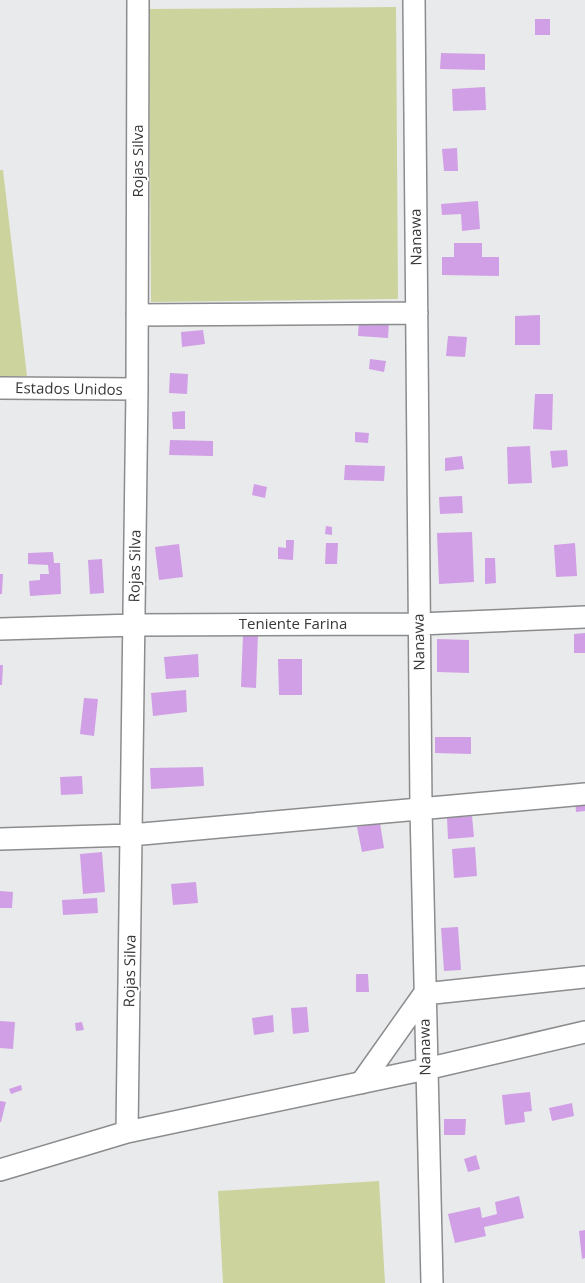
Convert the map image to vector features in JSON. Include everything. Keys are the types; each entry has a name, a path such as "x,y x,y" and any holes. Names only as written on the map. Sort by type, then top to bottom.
{"street":[{"name":"Rojas Silva","path":"127,1132 138,315 138,0"},
{"name":"Nanawa","path":"414,0 421,808 432,1283"},
{"path":"138,315 417,313"},
{"name":"Estados Unidos","path":"0,388 137,390"},
{"name":"Teniente Farina","path":"0,629 134,625 419,624 585,617"},
{"path":"0,839 131,835 585,794"},
{"path":"361,1083 424,994 585,977"},
{"path":"0,1170 127,1132 426,1069 585,1032"}],"green space":[{"path":"396,7 398,299 151,302 149,9"},
{"path":"0,170 3,170 27,376 0,376"},
{"path":"379,1181 385,1283 223,1283 218,1191"}],"building":[{"path":"535,19 550,19 550,35 535,35"},
{"path":"441,53 485,54 485,70 440,69"},
{"path":"485,87 486,110 453,111 452,89"},
{"path":"457,148 458,171 444,171 442,149"},
{"path":"478,201 480,229 462,231 461,214 442,215 441,204"},
{"path":"454,243 482,243 482,257 499,257 499,276 442,275 442,257 454,257"},
{"path":"540,315 540,345 515,345 515,316"},
{"path":"359,320 389,322 388,338 358,336"},
{"path":"203,330 205,344 182,347 181,332"},
{"path":"448,336 467,337 465,357 446,356"},
{"path":"370,359 386,361 384,372 369,369"},
{"path":"170,373 188,374 187,394 169,393"},
{"path":"535,394 553,394 552,430 533,429"},
{"path":"185,411 185,429 173,429 172,412"},
{"path":"355,432 369,433 368,443 355,442"},
{"path":"170,440 213,441 213,456 169,455"},
{"path":"530,446 532,483 508,484 507,447"},
{"path":"567,450 568,466 552,468 550,451"},
{"path":"462,456 464,469 445,471 445,458"},
{"path":"345,465 385,466 384,481 344,480"},
{"path":"254,484 267,487 265,498 252,495"},
{"path":"462,496 463,513 440,514 439,497"},
{"path":"326,526 332,527 332,535 325,534"},
{"path":"472,532 474,582 439,584 437,533"},
{"path":"286,540 294,540 293,560 278,559 278,547 286,548"},
{"path":"326,543 338,543 337,564 325,564"},
{"path":"575,543 577,576 556,577 554,545"},
{"path":"179,544 183,577 159,580 155,547"},
{"path":"53,552 54,563 60,563 61,594 30,596 29,581 40,580 40,574 49,574 48,565 28,564 28,553"},
{"path":"485,558 495,558 496,583 485,584"},
{"path":"102,559 104,593 90,594 88,560"},
{"path":"0,574 3,574 2,594 0,594"},
{"path":"585,633 585,653 574,653 574,634"},
{"path":"243,634 258,634 256,688 241,687"},
{"path":"437,639 469,640 469,673 437,672"},
{"path":"198,654 199,677 166,679 164,657"},
{"path":"278,659 302,659 302,695 279,695"},
{"path":"0,665 3,665 2,685 0,685"},
{"path":"186,690 187,712 153,716 151,693"},
{"path":"84,698 98,699 94,736 80,734"},
{"path":"435,737 471,737 471,754 435,753"},
{"path":"203,767 204,786 151,789 150,768"},
{"path":"82,776 83,794 61,795 60,777"},
{"path":"585,798 585,811 576,812 575,799"},
{"path":"472,816 474,837 448,839 447,818"},
{"path":"380,823 384,848 362,852 357,827"},
{"path":"475,847 477,876 454,878 452,849"},
{"path":"102,852 105,892 83,894 80,854"},
{"path":"196,882 198,903 173,905 171,884"},
{"path":"0,891 13,892 12,908 0,908"},
{"path":"97,898 98,913 63,915 62,900"},
{"path":"458,927 461,970 444,971 441,928"},
{"path":"356,974 368,974 369,992 356,992"},
{"path":"307,1007 309,1032 293,1034 291,1008"},
{"path":"273,1015 274,1032 254,1035 252,1018"},
{"path":"0,1021 15,1022 13,1049 0,1048"},
{"path":"82,1022 84,1030 76,1031 75,1023"},
{"path":"21,1085 22,1090 11,1094 9,1089"},
{"path":"530,1092 532,1111 524,1112 525,1122 505,1125 502,1095"},
{"path":"0,1101 6,1102 1,1122 0,1122"},
{"path":"572,1103 574,1116 552,1121 549,1108"},
{"path":"444,1119 466,1119 465,1135 444,1135"},
{"path":"476,1155 480,1169 468,1172 464,1159"},
{"path":"519,1196 524,1218 484,1227 486,1236 455,1243 448,1214 480,1207 482,1218 497,1214 495,1202"},
{"path":"585,1230 585,1258 582,1259 579,1231"}]}
